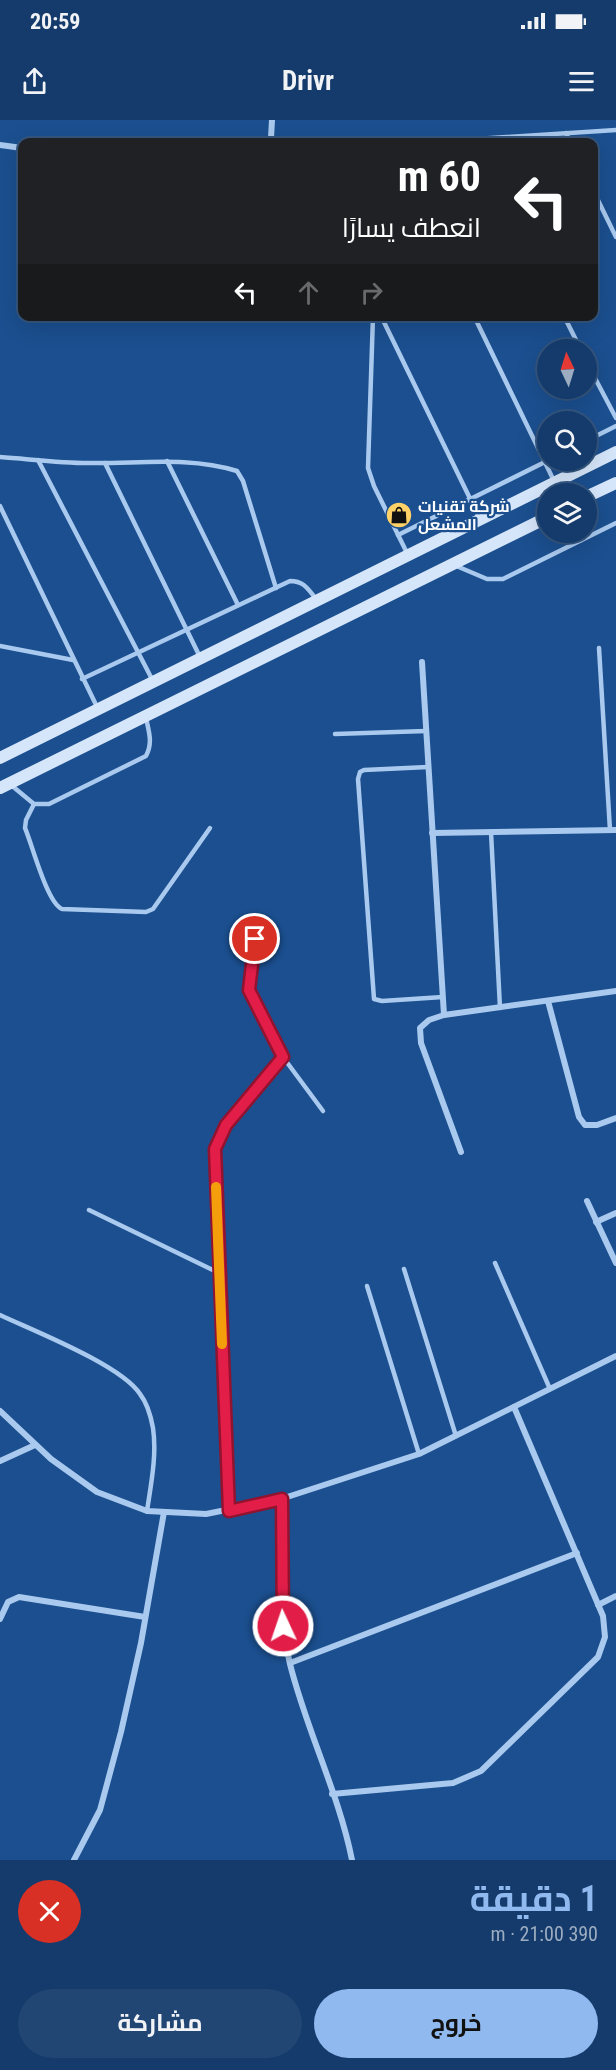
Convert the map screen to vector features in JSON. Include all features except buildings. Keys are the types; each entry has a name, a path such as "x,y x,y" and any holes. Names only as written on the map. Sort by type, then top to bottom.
{"street":[{"path":"271,138 272,120"},
{"path":"0,145 18,147"},
{"path":"0,758 616,452"},
{"path":"597,492 616,483"},
{"path":"4,786 537,522"},
{"path":"422,662 444,1015"},
{"path":"432,832 613,830"},
{"path":"229,1511 215,1149 226,1125 283,1057 249,990 255,939"},
{"path":"461,1152 421,1042 420,1028 429,1020 444,1015 616,991"},
{"path":"548,1002 579,1117 585,1125 597,1125 616,1118"},
{"path":"587,1201 616,1263"},
{"path":"596,1222 616,1213"},
{"path":"0,1411 51,1459 98,1492 147,1511 206,1514 282,1499 419,1454 616,1356"},
{"path":"332,1794 453,1783 481,1771 598,1657 605,1637 603,1616 514,1407"},
{"path":"0,1461 36,1444"},
{"path":"282,1499 282,1613 290,1663 352,1860"},
{"path":"74,1860 100,1810 122,1732 164,1512"},
{"path":"290,1663 577,1553"},
{"path":"598,1605 616,1596"},
{"path":"0,1618 8,1602 19,1597 145,1617"}],"lane":[{"path":"513,138 616,130"},
{"path":"566,134 568,138"},
{"path":"598,200 616,237"},
{"path":"373,321 368,468 374,486 408,555"},
{"path":"383,321 480,519"},
{"path":"477,321 537,441"},
{"path":"566,321 576,339"},
{"path":"597,382 616,418"},
{"path":"597,436 616,426"},
{"path":"0,457 105,463 167,461 223,467 237,471 243,480 276,588"},
{"path":"38,460 153,682"},
{"path":"167,461 238,605"},
{"path":"105,463 201,658"},
{"path":"398,535 537,466"},
{"path":"551,471 555,482"},
{"path":"0,506 98,710"},
{"path":"597,532 616,523"},
{"path":"452,564 496,581 576,543"},
{"path":"82,679 290,581 298,581 305,585 317,601"},
{"path":"0,646 73,660"},
{"path":"599,648 613,830"},
{"path":"4,786 34,804 49,804 146,756 150,741 145,717"},
{"path":"335,734 426,731"},
{"path":"428,767 364,770 360,772 358,779 374,999 382,1001 442,997"},
{"path":"34,804 26,820 25,828 50,895 57,906 62,909 146,912 153,909 210,828"},
{"path":"491,832 500,1008"},
{"path":"283,1057 322,1111"},
{"path":"89,1210 219,1273"},
{"path":"495,1263 550,1389"},
{"path":"404,1269 456,1436"},
{"path":"368,1286 419,1454"},
{"path":"0,1315 105,1365 125,1378 140,1393 153,1428 155,1455 147,1511"}],"slow traffic":[{"path":"216,1187 222,1344"}],"place":[{"name":"شركة تقنيات المشعل","path":"399,515"}],"route":[{"path":"255,939 249,990 253,1002 283,1057 226,1125 215,1149 229,1511 282,1499 283,1626"}]}
